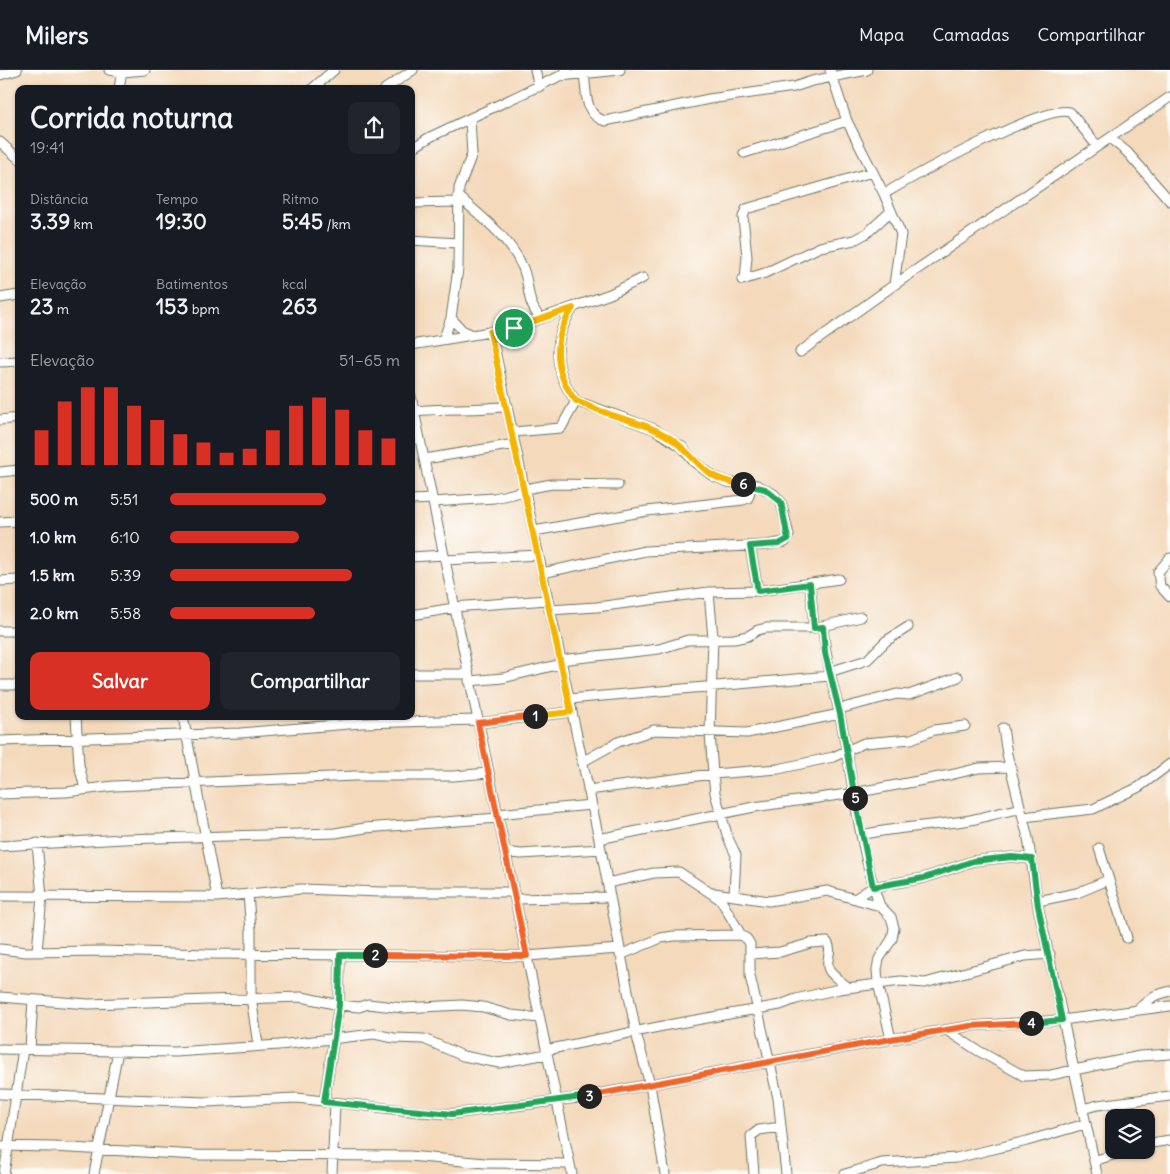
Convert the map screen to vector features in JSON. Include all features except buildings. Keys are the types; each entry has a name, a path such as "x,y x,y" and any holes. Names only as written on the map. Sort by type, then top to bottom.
{"street":[{"path":"0,75 18,70"},
{"path":"110,70 145,70"},
{"path":"317,85 334,70"},
{"path":"391,85 413,70"},
{"path":"535,70 539,87"},
{"path":"415,146 539,87 564,73 584,74 620,70"},
{"path":"584,74 591,114 596,119 605,122 709,99 794,87 832,74 867,70"},
{"path":"120,85 122,71"},
{"path":"832,74 847,121 884,194 890,212 901,234 894,285"},
{"path":"800,352 894,285 1170,98"},
{"path":"884,194 919,173 1023,124 1059,110 1070,112 1097,146"},
{"path":"444,338 451,318 458,269 459,188 472,154 470,120"},
{"path":"744,153 847,121"},
{"path":"1110,139 1127,152 1170,201"},
{"path":"0,142 15,155"},
{"path":"872,172 746,209 743,217 747,257 743,280 820,247 854,240 890,212"},
{"path":"415,203 458,199 485,218 517,256 524,270 528,298 534,311 541,319"},
{"path":"415,240 457,243"},
{"path":"415,344 514,328 610,294 642,278"},
{"path":"0,298 15,296"},
{"path":"542,573 645,551 779,544 785,542 789,535 781,502 765,489 752,485 728,482 713,476 694,462 682,447 654,429 576,401 569,392 559,365 557,340 562,323 573,308"},
{"path":"451,318 462,330 471,334"},
{"path":"490,332 514,432 548,605 599,839 636,1033 650,1085 665,1174"},
{"path":"0,362 15,361"},
{"path":"514,432 561,428 576,401"},
{"path":"415,411 451,408 489,410 508,406"},
{"path":"0,420 15,418"},
{"path":"415,429 425,459 477,721 572,1174"},
{"path":"425,459 515,444"},
{"path":"0,472 15,470"},
{"path":"415,500 494,498 552,484 618,485"},
{"path":"534,531 648,511 743,500 748,498 752,485"},
{"path":"0,522 15,521"},
{"path":"750,546 758,591"},
{"path":"415,557 538,555"},
{"path":"1170,558 1158,572 1160,586 1170,597"},
{"path":"415,614 454,608 614,605 709,592 758,591 839,579"},
{"path":"0,581 15,580"},
{"path":"810,584 818,627 839,711 861,835 873,887 880,906"},
{"path":"709,592 712,638 710,669 713,686 710,733 713,774 715,793 728,838 736,855 734,895"},
{"path":"415,674 503,678 560,662 659,650 688,640 734,639 748,636 766,628 818,627 861,617"},
{"path":"569,699 830,674 866,660 886,641 908,627"},
{"path":"0,631 15,631"},
{"path":"582,762 618,742 654,730 747,733 839,711 897,694 909,695 958,677"},
{"path":"0,686 15,685"},
{"path":"0,740 78,739 290,730 370,722 477,721 571,712"},
{"path":"76,720 79,765 85,789"},
{"path":"184,720 217,897"},
{"path":"588,790 713,774 778,769 832,757 864,743 911,739 934,730 965,726"},
{"path":"1004,728 1010,767 1032,859 1038,901 1062,1020 1097,1174"},
{"path":"861,835 882,830 967,820 1000,811 1022,813 1093,809 1139,787 1170,764"},
{"path":"599,839 722,813 854,793 942,777 979,768 1010,767"},
{"path":"0,794 355,776 453,776 488,773"},
{"path":"0,846 335,833 365,828 591,805"},
{"path":"37,844 42,897 37,951"},
{"path":"1099,848 1108,880 1120,910 1127,938"},
{"path":"505,852 521,854 600,849"},
{"path":"856,898 873,887 924,878 973,861 1012,857 1032,859"},
{"path":"607,883 654,873 680,872 703,888 714,893 734,895 753,900 769,901 827,891 880,906 891,916 894,928 892,940 879,959 878,984 891,1039"},
{"path":"1038,901 1077,892 1108,880"},
{"path":"0,896 217,897 301,889 610,897"},
{"path":"714,893 721,900 741,935 750,944 750,976 771,1061 782,1127 786,1174"},
{"path":"248,894 251,931 251,997 258,1045"},
{"path":"0,949 250,954 527,956 620,952 668,937 741,935"},
{"path":"750,954 780,952 811,943 827,942 831,952 828,966 829,972 848,987"},
{"path":"0,1049 194,1051 374,1034 394,1038 424,1039 463,1056 498,1063 668,1025 757,1010 848,987 901,981 926,983 1025,956 1050,954"},
{"path":"324,1102 339,1005 340,955"},
{"path":"1138,1009 1154,996 1170,991"},
{"path":"0,997 88,1004 251,997 302,997 359,1007 368,1004 402,1008 469,1006 496,1009 518,1017 540,1018"},
{"path":"4,1174 3,1146 17,1094 33,1000"},
{"path":"0,1094 206,1102 297,1098 452,1114 650,1085 946,1030 989,1024 1004,1026 1062,1020 1170,1006"},
{"path":"946,1030 1024,1076 1073,1071 1140,1056 1170,1054"},
{"path":"94,1174 118,1051"},
{"path":"1082,1109 1098,1105 1170,1096"},
{"path":"332,1174 335,1103"},
{"path":"845,1174 882,1163 956,1158 1027,1141 1085,1124"},
{"path":"754,1174 751,1136 759,1130 782,1127"},
{"path":"1155,1142 1170,1140"},
{"path":"3,1146 197,1155 409,1156 486,1163 570,1164"},
{"path":"1094,1161 1105,1157"}],"route":[{"path":"573,308 562,323 557,340 559,365 569,392 576,401 654,429 682,447 694,462 713,476 728,482 757,485 774,494 781,502 789,535 788,539 779,544 750,546 758,591 810,584 814,628 823,627 825,653 840,714 861,835 873,887 924,878 973,861 1012,857 1032,859 1038,906 1050,954 1062,1020 1004,1026 989,1024 970,1026 577,1098 452,1114 324,1102 339,1005 340,955 527,956 478,723 571,712 518,460 514,432 490,332 514,328 573,308"}]}
